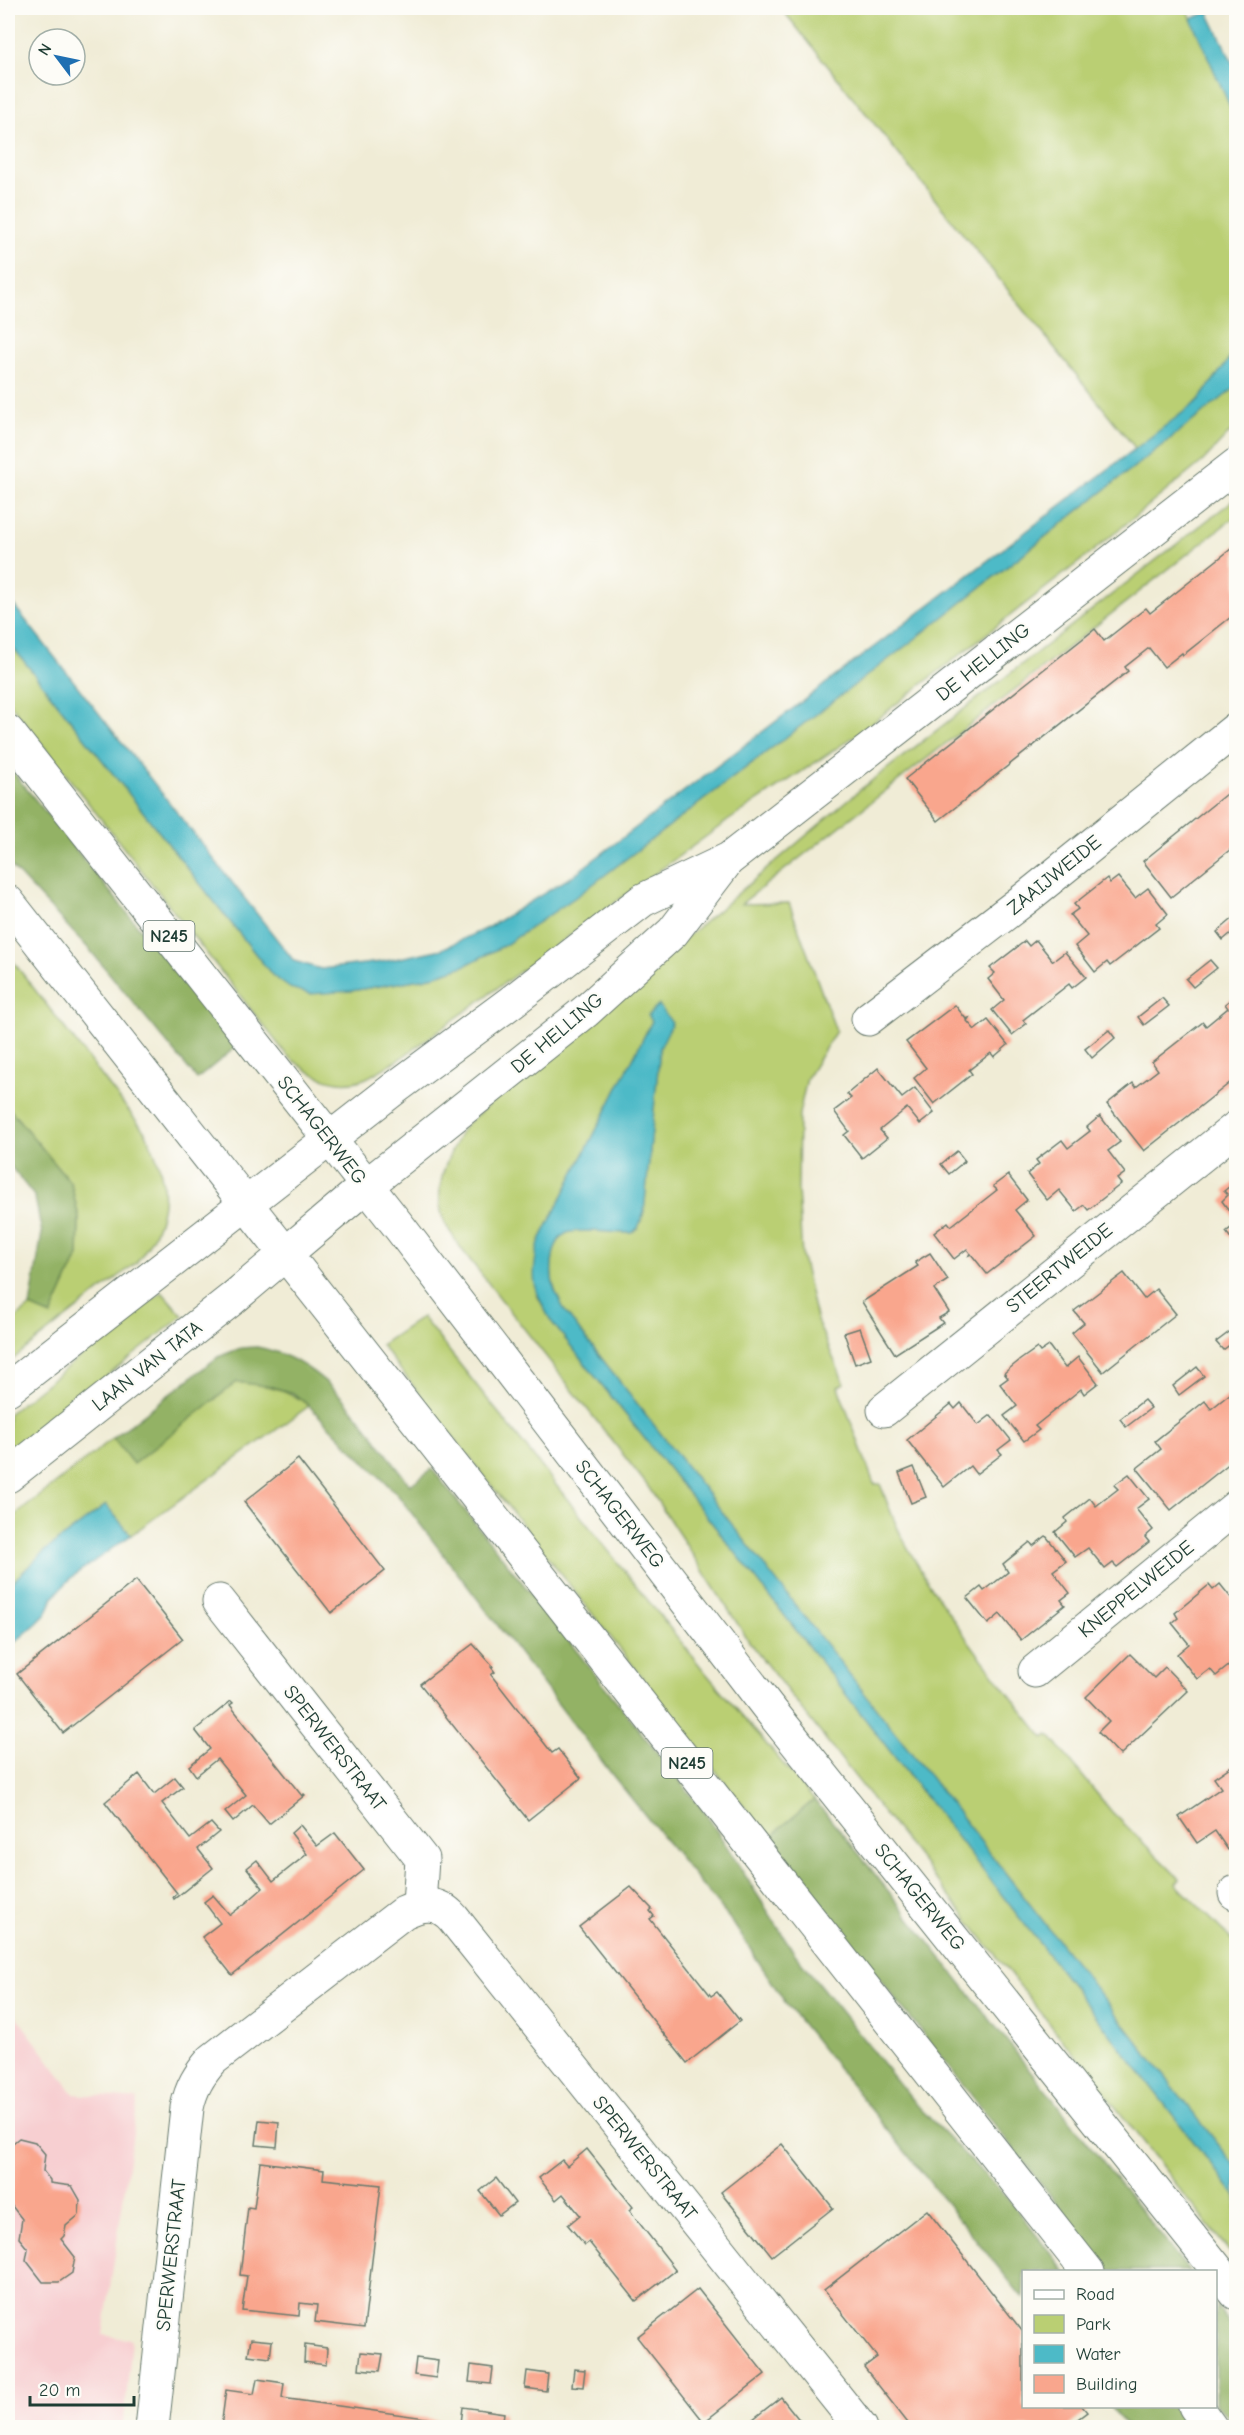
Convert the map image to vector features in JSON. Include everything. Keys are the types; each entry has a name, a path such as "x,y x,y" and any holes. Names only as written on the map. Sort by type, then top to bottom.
{"street":[{"name":"DE HELLING","path":"246,1205 395,1088 643,900 729,859 1236,465"},
{"name":"ZAAIJWEIDE","path":"868,1019 1026,898 1236,729"},
{"name":"SCHAGERWEG","path":"8,732 366,1186 767,1706 1236,2293"},
{"name":"DE HELLING","path":"286,1255 366,1186 586,1011 673,932 729,859"},
{"name":"N245","path":"8,902 1087,2270"},
{"name":"STEERTWEIDE","path":"884,1410 1236,1128"},
{"path":"8,1389 246,1205"},
{"name":"LAAN VAN TATA","path":"8,1476 286,1255"},
{"name":"KNEPPELWEIDE","path":"1035,1671 1236,1507"},
{"name":"SPERWERSTRAAT","path":"219,1601 422,1859 419,1905"},
{"name":"SPERWERSTRAAT","path":"152,2427 187,2108 190,2093 198,2076 220,2054 404,1912 419,1905 433,1905 446,1909 861,2427"},
{"path":"1197,2408 1211,2427"}],"shaded area":[{"path":"8,2005 74,2094 138,2099 103,2335 132,2340 124,2421 115,2427 44,2428 8,2423"}],"green space":[{"path":"781,8 1187,8 1236,120 1236,350 1198,401 1136,449"},
{"path":"1236,387 1236,426 1203,461 1088,555 858,734 726,822 401,1058 369,1077 353,1082 322,1078 286,1054 8,701 8,641 273,976 351,991 427,978 464,966 505,945 580,894 911,642"},
{"path":"1236,498 1236,516 741,904 789,903 836,1031 807,1078 799,1114 798,1189 802,1257 816,1318 844,1383 838,1387 874,1484 880,1484 903,1539 934,1591 1006,1690 1044,1738 1049,1735 1112,1812 1180,1879 1176,1884 1236,1944 1236,2167 566,1313 559,1300 552,1281 552,1264 555,1248 563,1235 581,1231 631,1233 638,1228 644,1212 660,1048 664,1037 652,1021 539,1242 537,1295 551,1321 743,1562 1236,2196 1236,2260 752,1646 647,1485 451,1234 441,1210 440,1198 443,1172 465,1125 861,789"},
{"path":"8,766 236,1047 197,1079 89,949 8,863"},
{"path":"8,955 145,1132 159,1167 163,1184 163,1199 156,1231 136,1263 8,1363 8,1324 30,1307 51,1316 78,1256 79,1218 71,1183 8,1107"},
{"path":"8,1107 71,1183 79,1218 78,1256 51,1316 30,1307 42,1233 35,1197 8,1163"},
{"path":"162,1292 183,1316 8,1454 8,1414"},
{"path":"422,1317 705,1672 814,1800 780,1828 771,1841 381,1345"},
{"path":"257,1347 283,1354 326,1382 363,1421 410,1485 432,1469 706,1814 795,1954 913,2101 1008,2199 1064,2270 1022,2270 1022,2297 787,2005 733,1923 614,1777 397,1494 309,1406 293,1393 272,1387 237,1382 133,1464 113,1438 218,1357 241,1348"},
{"path":"237,1382 276,1388 309,1406 131,1535 106,1505 46,1550 8,1586 8,1521 113,1438 133,1464"},
{"path":"814,1800 1188,2270 1109,2270 771,1841 780,1828"},
{"path":"1217,2306 1236,2332 1236,2427 1217,2405"},
{"path":"1112,2408 1173,2408 1188,2427 1127,2427"}],"water":[{"path":"1208,12 1236,70 1236,120 1191,19"},
{"path":"1236,350 1236,387 911,642 580,894 505,945 464,966 427,978 351,991 310,994 290,988 273,976 8,641 8,598 294,961 321,969 381,962 442,949 487,928 571,877 1198,401"},
{"path":"659,1005 672,1023 660,1048 644,1212 638,1228 631,1233 571,1232 559,1240 552,1264 552,1281 558,1298 566,1313 1236,2167 1236,2196 743,1562 551,1321 540,1300 534,1275 539,1242 652,1021 648,1015"},
{"path":"106,1505 131,1535 73,1576 54,1596 46,1614 8,1648 8,1586 46,1550"}],"building":[{"path":"1236,545 1236,613 1183,655 1182,653 1164,667 1149,648 1125,667 1128,671 938,821 905,779 1095,629 1104,641 1146,608 1150,613"},
{"path":"1236,786 1236,845 1171,897 1143,861"},
{"path":"1118,877 1135,898 1148,888 1168,914 1156,924 1159,928 1110,966 1107,962 1095,972 1075,946 1087,936 1070,915 1078,909 1074,904 1107,878 1110,883"},
{"path":"1236,916 1236,929 1223,940 1217,932"},
{"path":"1036,940 1053,961 1065,952 1086,977 1072,988 1069,984 1023,1020 1026,1024 1012,1035 992,1010 1004,1000 988,979 995,973 990,968 1025,941 1029,946"},
{"path":"1210,960 1217,968 1193,987 1186,979"},
{"path":"1236,995 1236,1078 1144,1151 1107,1104 1133,1083 1136,1087 1158,1070 1152,1062 1203,1022 1206,1026 1228,1008 1225,1004"},
{"path":"1162,998 1169,1006 1144,1025 1138,1017"},
{"path":"955,1005 966,1019 969,1018 967,1021 975,1030 988,1020 1008,1045 994,1057 991,1053 969,1070 972,1074 934,1104 914,1078 926,1068 906,1042"},
{"path":"1109,1030 1115,1038 1092,1058 1085,1049"},
{"path":"878,1068 902,1098 915,1088 934,1113 920,1124 907,1108 880,1130 887,1138 862,1158 844,1135 849,1131 834,1111 851,1098 847,1094"},
{"path":"1100,1116 1120,1142 1108,1151 1125,1173 1117,1179 1121,1184 1088,1210 1084,1205 1076,1211 1059,1190 1047,1200 1027,1174 1039,1164 1036,1160 1062,1140 1068,1148 1090,1131 1087,1127"},
{"path":"957,1151 965,1161 949,1174 941,1164"},
{"path":"1008,1175 1027,1200 1015,1210 1036,1236 987,1274 971,1254 969,1255 967,1249 954,1259 934,1233 948,1222 951,1226 997,1190 993,1186"},
{"path":"1236,1181 1236,1220 1222,1201 1228,1195 1224,1191"},
{"path":"1236,1224 1236,1245 1226,1232"},
{"path":"930,1253 948,1280 934,1289 949,1312 939,1318 943,1323 895,1354 862,1302 918,1266 915,1262"},
{"path":"1124,1273 1144,1299 1156,1289 1176,1314 1103,1372 1072,1333 1084,1323 1074,1311"},
{"path":"1236,1327 1236,1340 1223,1350 1216,1342"},
{"path":"860,1328 871,1358 855,1364 844,1333"},
{"path":"1049,1346 1065,1368 1078,1357 1098,1383 1084,1394 1081,1389 1035,1426 1039,1430 1024,1441 1004,1416 1017,1406 1000,1384 1008,1378 1004,1373 1020,1360 1037,1348 1040,1352"},
{"path":"1197,1367 1204,1376 1179,1395 1173,1386"},
{"path":"1236,1389 1236,1458 1171,1510 1137,1468 1161,1449 1155,1441 1205,1401 1211,1409"},
{"path":"1144,1400 1151,1408 1126,1427 1120,1419"},
{"path":"961,1403 978,1425 991,1415 1011,1440 998,1450 1002,1454 976,1474 970,1466 944,1487 907,1440 951,1404 955,1409"},
{"path":"298,1459 385,1571 331,1613 244,1502"},
{"path":"914,1467 926,1497 911,1503 899,1473"},
{"path":"1129,1474 1149,1499 1136,1509 1153,1530 1145,1537 1149,1542 1117,1567 1113,1563 1105,1569 1088,1548 1075,1557 1055,1532 1067,1522 1065,1518 1090,1498 1096,1506 1118,1489 1114,1485"},
{"path":"1046,1536 1066,1561 1053,1571 1070,1593 1061,1600 1065,1605 1021,1640 1000,1614 988,1624 967,1598 981,1587 984,1591 1008,1572 1003,1564 1030,1542 1033,1546"},
{"path":"136,1580 183,1639 63,1733 17,1674"},
{"path":"1220,1584 1236,1604 1236,1660 1216,1676 1210,1669 1197,1679 1177,1654 1189,1644 1172,1623 1178,1618 1175,1613 1209,1585 1213,1590"},
{"path":"473,1644 493,1666 491,1667 495,1672 491,1675 552,1753 558,1749 581,1778 528,1820 420,1684"},
{"path":"1130,1654 1154,1678 1165,1667 1188,1691 1120,1755 1098,1732 1109,1721 1086,1697"},
{"path":"231,1701 233,1703 230,1705 266,1751 302,1796 305,1795 269,1824 253,1805 233,1822 225,1812 246,1795 217,1759 196,1776 189,1766 210,1749 195,1730"},
{"path":"1236,1763 1236,1844 1228,1850 1215,1831 1197,1843 1179,1817 1221,1788 1214,1778"},
{"path":"139,1774 154,1794 175,1777 183,1787 162,1803 190,1839 211,1823 219,1832 198,1849 213,1868 174,1899 177,1893 105,1802"},
{"path":"300,1825 317,1846 335,1833 364,1870 232,1975 202,1937 220,1923 204,1902 213,1895 230,1915 263,1888 247,1868 257,1860 273,1881 307,1854 291,1833"},
{"path":"631,1887 652,1909 650,1911 654,1916 650,1919 711,1996 717,1992 740,2021 687,2063 579,1927"},
{"path":"259,2120 279,2122 277,2147 256,2145"},
{"path":"19,2138 35,2142 45,2154 43,2171 50,2183 72,2186 80,2200 79,2215 66,2226 61,2239 75,2257 72,2273 59,2282 43,2282 26,2260 28,2249 19,2238 22,2219 8,2201 8,2147"},
{"path":"782,2144 833,2208 772,2256 721,2192"},
{"path":"587,2149 633,2207 629,2210 676,2270 636,2301 589,2242 585,2245 568,2225 580,2215 563,2194 556,2200 539,2178 562,2160 567,2166"},
{"path":"260,2162 324,2170 323,2179 381,2185 364,2328 315,2322 317,2305 300,2303 299,2316 242,2310 247,2276 240,2275 248,2207 254,2208"},
{"path":"496,2178 515,2203 499,2215 480,2191"},
{"path":"927,2210 1022,2331 1022,2408 1084,2408 1087,2412 1067,2427 911,2427 864,2367 877,2357 824,2290"},
{"path":"698,2289 765,2374 704,2422 637,2337"},
{"path":"251,2339 272,2341 270,2358 248,2355"},
{"path":"305,2345 327,2348 326,2365 304,2362"},
{"path":"361,2352 383,2354 380,2371 359,2369"},
{"path":"416,2358 438,2361 436,2378 414,2375"},
{"path":"471,2365 493,2368 491,2384 469,2382"},
{"path":"574,2369 585,2370 583,2387 572,2386"},
{"path":"527,2371 548,2374 546,2391 525,2388"},
{"path":"257,2379 284,2383 282,2398 461,2423 463,2407 504,2413 502,2427 221,2427 226,2390 254,2394"},
{"path":"781,2397 805,2427 743,2427"}]}
